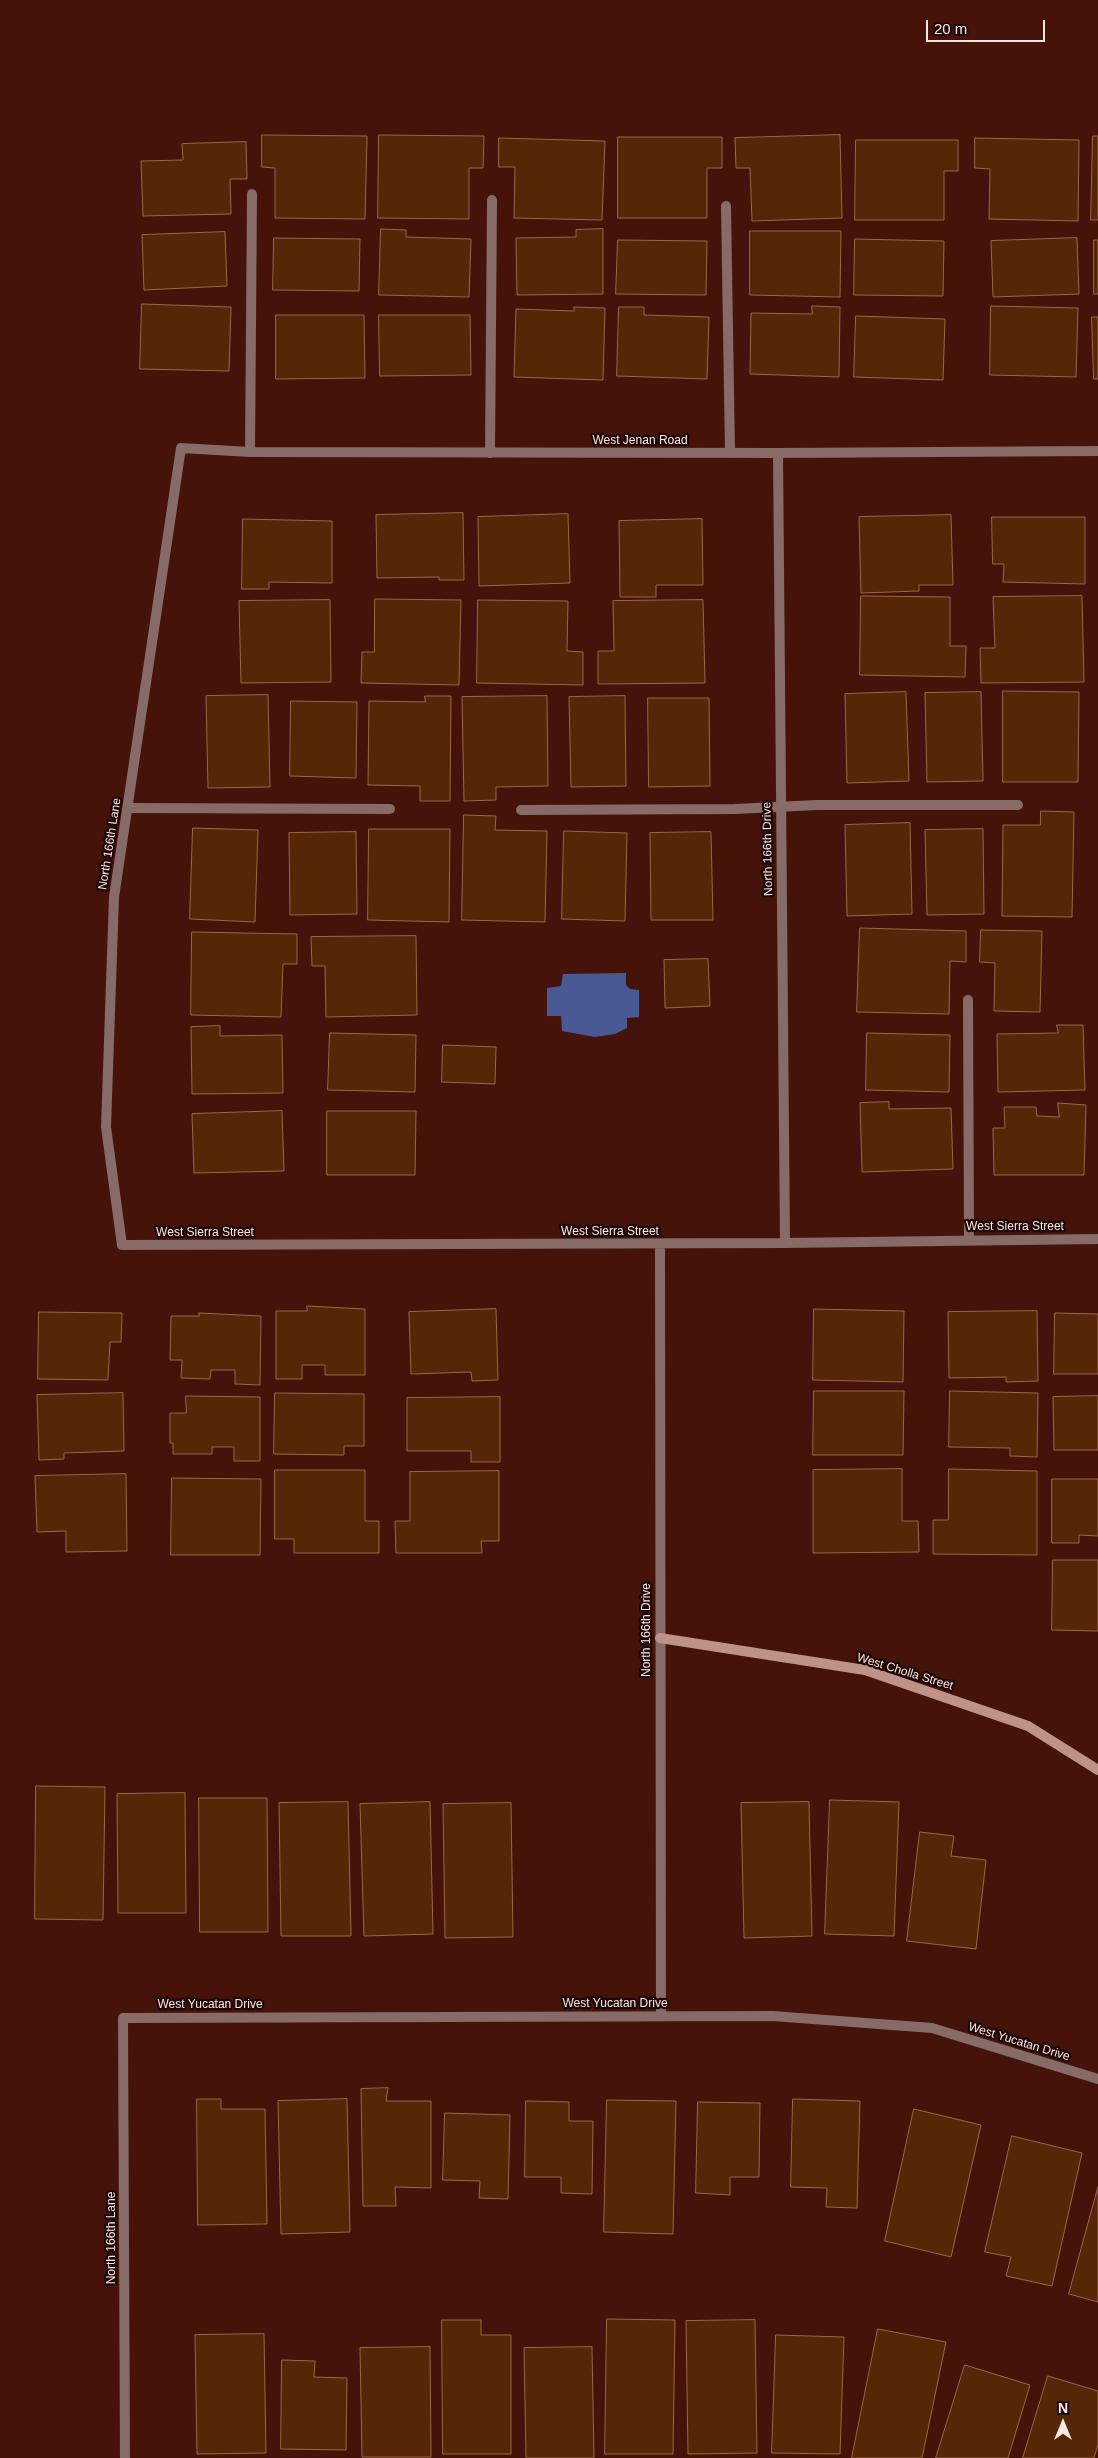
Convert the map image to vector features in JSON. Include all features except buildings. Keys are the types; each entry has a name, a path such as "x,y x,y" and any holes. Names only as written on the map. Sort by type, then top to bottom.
{"street":[{"path":"250,452 252,194"},
{"path":"490,453 492,200"},
{"path":"726,206 730,453"},
{"name":"West Jenan Road","path":"181,448 250,452 490,453 1098,451"},
{"name":"North 166th Lane","path":"122,1245 106,1127 114,897 181,448"},
{"name":"North 166th Drive","path":"778,453 785,1243"},
{"path":"521,810 1018,805"},
{"path":"128,808 390,809"},
{"path":"968,1000 969,1240"},
{"name":"West Sierra Street","path":"122,1245 660,1244 1098,1239"},
{"name":"North 166th Drive","path":"660,1244 661,2016"},
{"name":"West Cholla Street","path":"660,1638 865,1670 1028,1726 1098,1770"},
{"name":"West Yucatan Drive","path":"123,2018 773,2016 932,2028 1098,2079"},
{"name":"North 166th Lane","path":"123,2018 125,2458"}],"water":[{"path":"626,973 626,985 630,989 639,990 639,1017 627,1018 627,1028 615,1034 595,1037 562,1031 561,1016 547,1016 547,988 561,986 563,974"}]}
